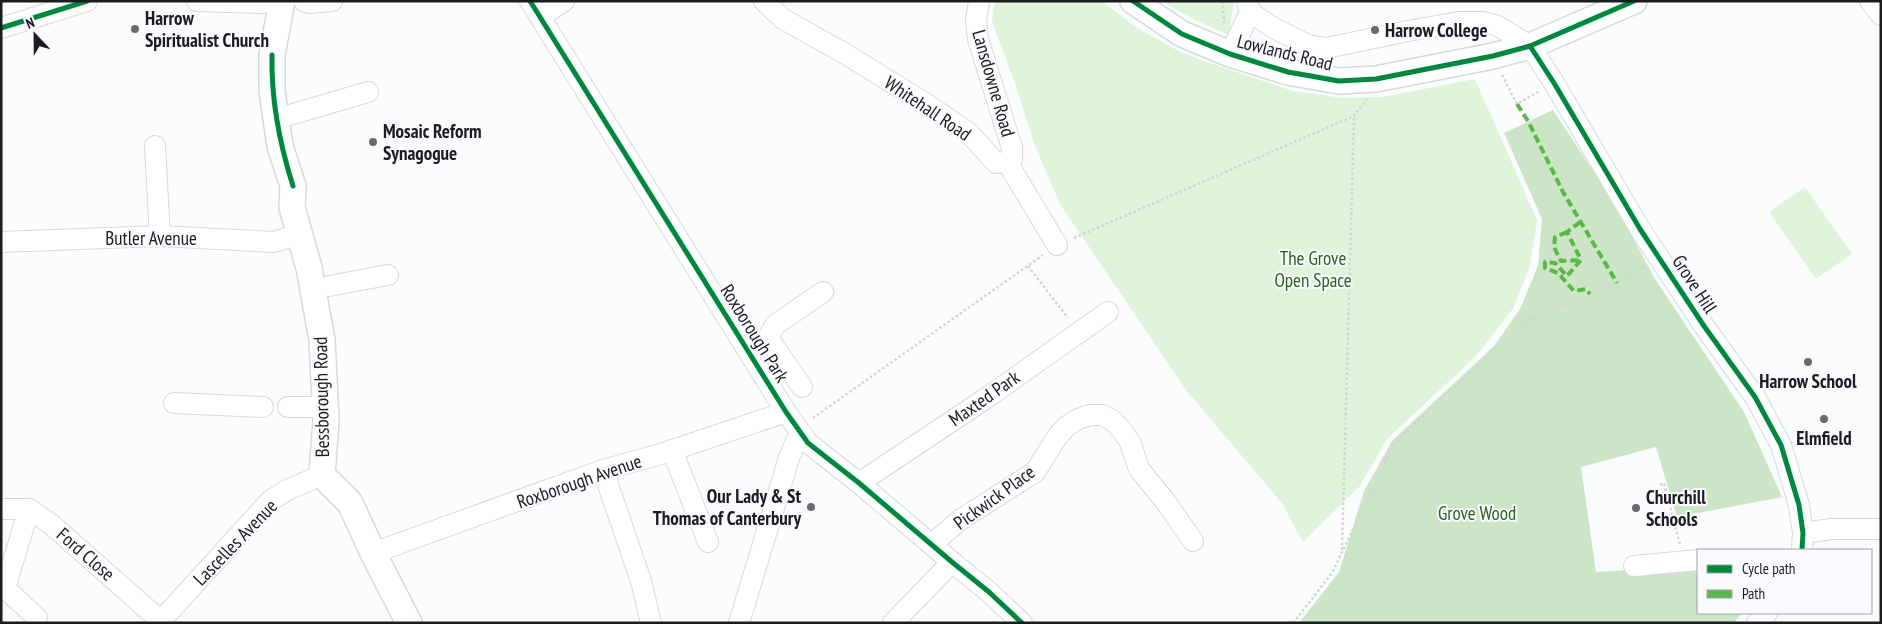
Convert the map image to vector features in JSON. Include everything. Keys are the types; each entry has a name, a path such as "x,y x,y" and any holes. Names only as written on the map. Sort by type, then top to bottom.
{"main road":[{"name":"Lowlands Road","path":"1133,1 1182,34 1224,52 1288,72 1339,81 1376,79 1493,56 1530,46 1632,2"},
{"name":"Bessborough Road","path":"276,3 272,55 272,85 276,119 280,146 292,186 292,207 309,268 320,326 324,365 325,407 322,475 350,503 409,623"},
{"name":"Bessborough Road","path":"292,186 306,201 321,247 329,286 320,326"}],"street":[{"path":"1,28 87,1"},
{"path":"304,1 310,3 332,1"},
{"path":"535,9 564,1"},
{"name":"Whitehall Road","path":"764,1 783,18 844,53 969,133 996,163 1007,162"},
{"name":"Lansdowne Road","path":"979,1 976,20 978,39 1012,148 1012,158 1007,162"},
{"path":"1870,1 1881,15"},
{"path":"199,2 276,3"},
{"path":"1224,52 1248,6 1272,27 1308,45 1326,48 1459,22 1484,22 1498,26 1530,46"},
{"name":"Roxborough Park","path":"535,9 786,412 808,443 860,483 989,592 1022,623"},
{"name":"Grove Hill","path":"1530,46 1554,83 1640,229 1704,326 1755,397 1781,445 1799,505 1803,542"},
{"path":"276,119 368,92"},
{"path":"155,146 160,236"},
{"path":"1007,162 1057,246"},
{"name":"Butler Avenue","path":"1,242 160,236 274,242 299,234"},
{"path":"329,286 388,275"},
{"path":"749,352 768,338 775,325 823,292"},
{"name":"Maxted Park","path":"860,483 985,399 1108,312"},
{"path":"768,338 802,387"},
{"path":"174,403 263,407"},
{"path":"288,407 325,407"},
{"name":"Roxborough Avenue","path":"373,553 603,470 666,452 786,412"},
{"name":"Pickwick Place","path":"932,544 960,520 1035,472 1057,437 1067,426 1078,419 1090,415 1102,415 1112,420 1121,429 1130,442 1139,469 1194,541"},
{"path":"739,623 789,458 800,432"},
{"path":"666,452 703,543"},
{"path":"603,470 641,581 651,623"},
{"name":"Lascelles Avenue","path":"161,622 270,501 288,490 322,475"},
{"path":"1,509 29,509 5,588 37,618"},
{"name":"Ford Close","path":"29,509 52,525 161,622"},
{"path":"1803,542 1832,529 1881,529"},
{"path":"1634,566 1697,560"},
{"path":"893,623 952,562"}],"path":[{"path":"1218,1 1223,2 1224,52"},
{"path":"1493,56 1516,104 1538,93"},
{"path":"800,432 815,415 1057,246 1354,116 1370,95"},
{"path":"1342,552 1354,116"},
{"path":"1028,266 1079,332"},
{"path":"1293,623 1332,573 1395,442 1527,320 1617,283 1641,268"},
{"path":"1660,485 1664,483 1674,524"},
{"path":"1672,532 1676,531"}],"green space":[{"name":"The Grove Open Space","path":"995,1 1102,1 1134,26 1175,49 1201,60 1293,91 1343,98 1383,97 1475,79 1537,220 1530,266 1514,307 1477,355 1387,439 1360,486 1303,542 1282,503 1186,390 1060,204 1035,146 1015,83 992,22"},
{"path":"1162,1 1234,1 1229,35 1193,19"},
{"name":"Grove Wood","path":"1553,110 1613,201 1655,279 1744,412 1782,497 1677,517 1656,447 1581,467 1596,572 1697,566 1697,614 1741,614 1734,623 1299,623 1339,572 1364,491 1392,441 1494,346 1520,309 1538,266 1542,219 1504,133"},
{"path":"1805,187 1852,254 1816,279 1769,212"}],"marked path":[{"path":"1517,104 1528,121 1563,192 1617,283"},
{"path":"1580,222 1567,232 1581,260 1567,276 1555,263 1545,262 1545,268 1558,273 1574,291 1586,289 1590,294"},
{"path":"1567,232 1555,237 1554,247 1561,261 1581,260"}],"cycle path":[{"path":"1,28 87,1"},
{"path":"530,1 786,412 808,443 859,483 989,592 1022,623"},
{"path":"1133,1 1182,34 1230,54 1288,72 1339,81 1376,79 1493,56 1530,46 1634,1"},
{"path":"1530,46 1554,83 1640,229 1704,326 1755,397 1781,445 1799,505 1803,533 1802,549"},
{"path":"272,55 273,89 277,121 293,186"}],"place":[{"name":"Harrow Spiritualist Church","path":"135,29"},
{"name":"Harrow College","path":"1375,30"},
{"name":"Mosaic Reform Synagogue","path":"373,142"},
{"name":"Harrow School","path":"1808,362"},
{"name":"Elmfield","path":"1824,419"},
{"name":"Our Lady & St Thomas of Canterbury","path":"811,507"},
{"name":"Churchill Schools","path":"1636,508"}]}
